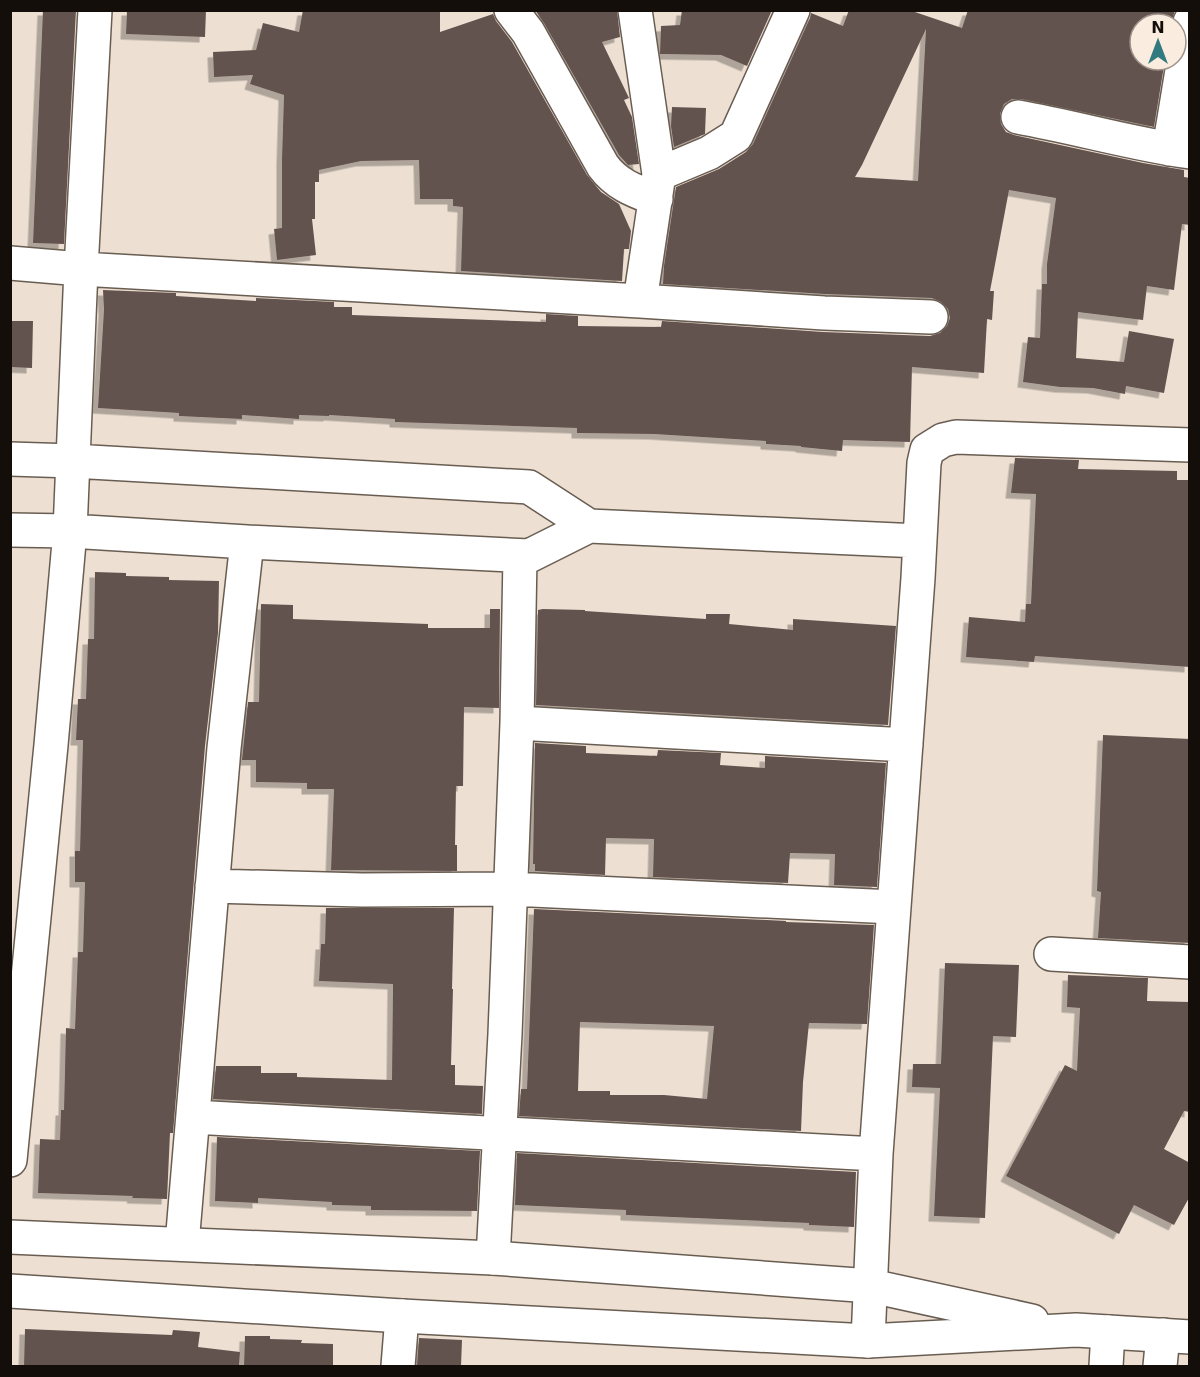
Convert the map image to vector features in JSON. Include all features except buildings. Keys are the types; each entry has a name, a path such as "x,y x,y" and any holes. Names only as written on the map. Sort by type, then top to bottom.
{"main road":[{"path":"10,1160 70,531 95,10"},
{"path":"511,10 528,32 603,166 610,176 633,191 658,186 736,136 793,10"},
{"path":"635,10 658,186 640,300"},
{"path":"1018,117 1179,150 1190,22"},
{"path":"10,263 824,313 931,317"},
{"path":"868,1341 876,1154 918,578 924,463 927,450 956,437 1190,445"},
{"path":"10,459 529,487 589,526"},
{"path":"10,530 70,531 529,556 589,526 920,530"},
{"path":"182,1244 224,748 247,542"},
{"path":"493,1258 506,1023 517,723 520,555"},
{"path":"517,723 906,745"},
{"path":"212,886 362,890 511,889 893,907"},
{"path":"1051,954 1190,962"},
{"path":"193,1117 876,1154"},
{"path":"10,1237 493,1258 870,1286 1076,1330"},
{"path":"10,1291 402,1316 868,1341 1076,1330 1108,1332 1171,1346"},
{"path":"398,1366 402,1316"},
{"path":"1106,1366 1108,1332"}]}
